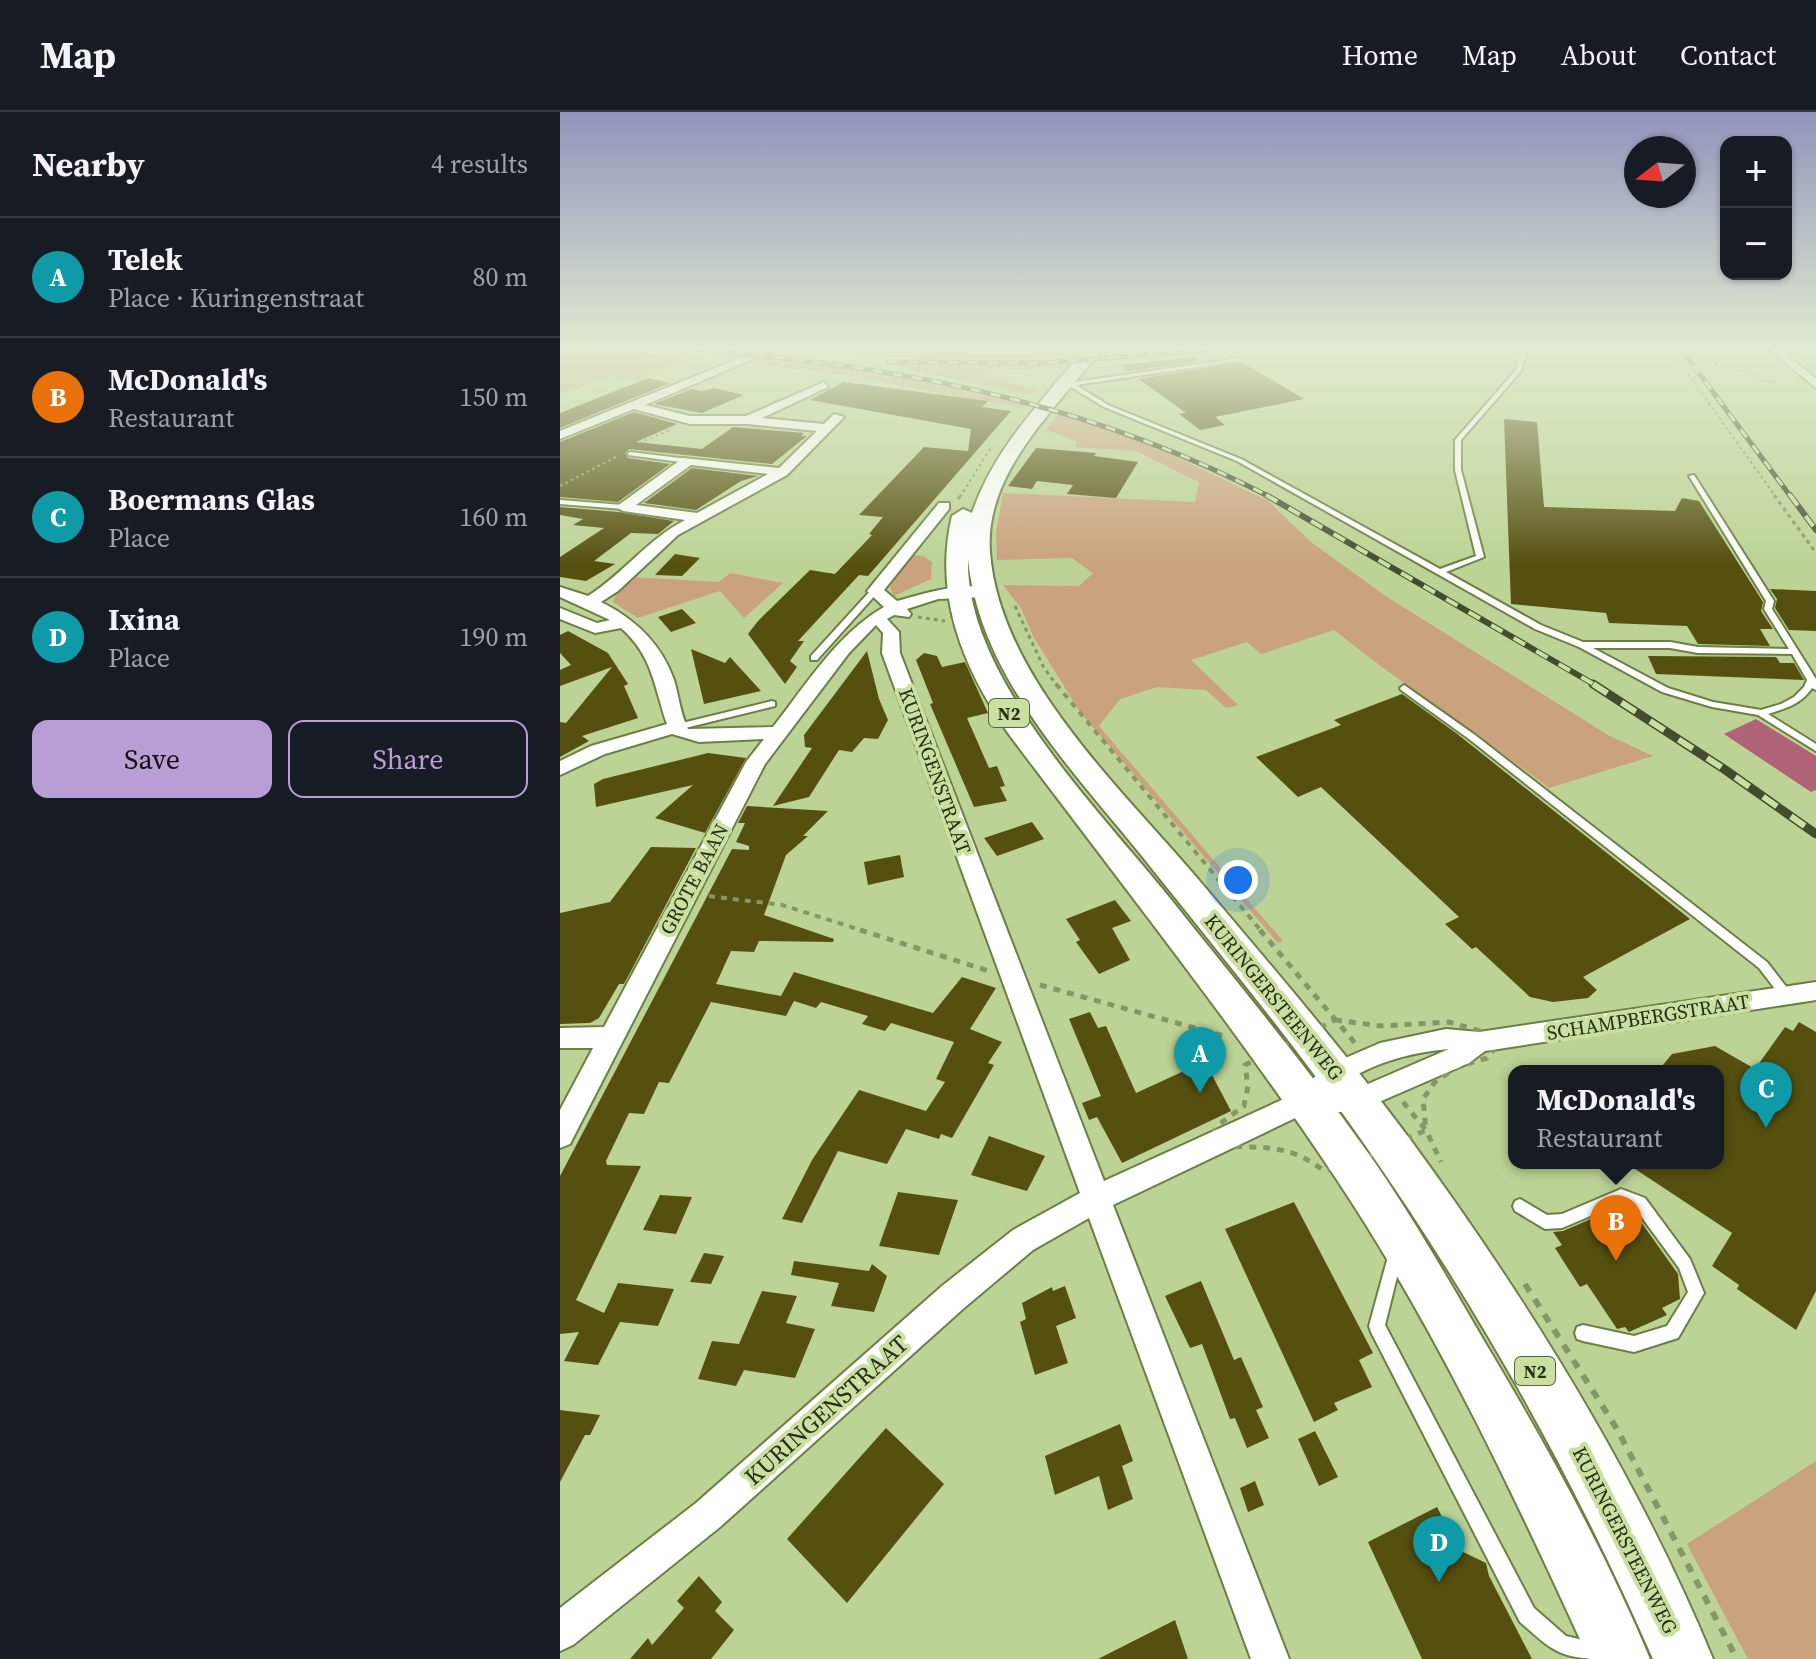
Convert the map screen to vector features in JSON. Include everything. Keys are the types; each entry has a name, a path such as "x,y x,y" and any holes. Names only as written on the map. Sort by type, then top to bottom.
{"main road":[{"name":"KURINGERSTEENWEG","path":"1025,421 992,456 969,497 956,553 978,596 1051,721 1351,1084 1450,1233 1566,1424 1683,1659"},
{"name":"KURINGERSTEENWEG","path":"1351,1084 1401,1242 1522,1454 1619,1658"}],"street":[{"path":"560,435 594,421"},
{"path":"759,421 827,428"},
{"path":"590,602 612,588 655,545 782,472 834,421"},
{"path":"623,507 688,461 782,472"},
{"name":"GROTE BAAN","path":"560,1136 756,762 852,638 887,610 944,506"},
{"path":"623,507 702,518"},
{"path":"560,592 590,602 626,622 659,663 677,727 690,738 743,732 777,733"},
{"name":"GROTE BAAN","path":"887,610 978,596"},
{"name":"KURINGENSTRAAT","path":"887,610 891,653 1270,1659"},
{"path":"560,613 595,628 626,622"},
{"path":"560,769 598,750 677,727"},
{"name":"SCHAMPBERGSTRAAT","path":"1351,1084 1460,1056 1479,1042 1816,991"},
{"path":"560,1038 612,1037"},
{"name":"KURINGENSTRAAT","path":"560,1632 708,1515 953,1297 1023,1240 1098,1198 1351,1084"}],"lane":[{"path":"1144,421 1239,460 1538,627 1582,645 1665,690 1712,704 1761,713 1816,748"},
{"path":"1439,572 1480,557 1458,470 1458,440 1474,421"},
{"path":"630,454 688,461"},
{"path":"1692,476 1770,601 1768,609 1814,683 1798,701 1761,713"},
{"path":"560,502 623,507"},
{"path":"814,658 887,610"},
{"path":"1582,645 1670,645 1698,650 1795,652"},
{"path":"1404,688 1472,737 1763,965 1787,996"},
{"path":"677,727 772,704"},
{"path":"1520,1206 1545,1222 1562,1221 1621,1196 1640,1203 1685,1264 1696,1293 1672,1332 1634,1344 1583,1333"},
{"path":"1401,1242 1389,1268 1377,1326 1527,1615 1561,1645 1619,1658"}],"path":[{"path":"1722,421 1816,553"},
{"path":"978,596 1018,612 1043,666 1067,701 1351,1084 1426,1130"},
{"path":"686,894 782,905 1013,978 1227,1036 1233,1046"},
{"path":"1239,1055 1245,1065"}],"shaded area":[{"path":"1053,421 1084,421 1140,440 1267,500 1311,542 1387,597 1608,735 1653,756 1549,788 1334,630 1261,654 1247,642 1191,660 1238,705 1226,708 1206,690 1157,687 1120,699 1099,726 1283,941 1278,943 1080,712 1033,636 1021,608 1003,585 1079,586 1093,573 1072,558 997,560 996,532 1003,493 1195,502 1199,482 1136,451 1075,447 1077,441 1046,430"},
{"path":"910,555 923,556 932,562 931,579 894,596 890,587"},
{"path":"730,573 783,583 744,618 720,591 638,618 613,602 616,594 633,577 719,582"},
{"path":"1756,719 1816,756 1816,790 1811,792 1724,734"},
{"path":"1816,1461 1816,1659 1748,1659 1687,1544"}],"building":[{"path":"560,421 577,421 560,428"},
{"path":"611,421 677,424 636,442 702,449 733,427 804,433 801,436 807,436 772,464 629,449 625,453 628,458 670,464 618,502 560,497 560,442"},
{"path":"928,421 1002,421 868,576 859,575 798,641 804,641 790,661 797,667 785,684 748,634 810,570 835,574 872,535 869,534 883,517 859,515 924,447 968,451 971,429"},
{"path":"1188,421 1220,421 1225,425 1200,430"},
{"path":"1504,421 1537,422 1544,507 1675,511 1682,498 1699,501 1763,602 1761,611 1773,629 1760,629 1770,646 1698,644 1687,626 1609,623 1606,613 1511,604"},
{"path":"1036,448 1096,453 1094,456 1138,462 1116,498 1067,494 1073,485 1037,481 1032,489 1008,486"},
{"path":"692,468 758,476 741,481 696,510 644,503"},
{"path":"560,507 674,521 658,534 631,533 594,561 615,564 586,581 560,577 560,557 604,528 573,525 583,519 560,515"},
{"path":"675,554 700,558 682,576 655,575"},
{"path":"1770,589 1816,591 1816,631 1789,630 1775,608 1777,599"},
{"path":"682,609 696,623 671,632 658,617"},
{"path":"568,631 608,653 628,684 624,686 638,718 582,736 589,741 560,757 560,722 566,723 612,667 560,686 560,670 571,665 560,653 560,635"},
{"path":"691,649 725,663 730,657 761,691 704,704"},
{"path":"867,651 879,699 888,720 878,739 864,738 852,752 839,750 809,797 773,806 812,748 805,747 804,735"},
{"path":"924,653 937,656 942,667 965,662 988,713 967,718 989,768 997,766 1005,786 1000,787 1007,801 974,807 930,704 933,703 916,660"},
{"path":"1648,656 1776,657 1780,663 1794,663 1804,680 1656,674"},
{"path":"1402,694 1456,733 1690,919 1583,977 1597,990 1588,998 1553,1002 1530,997 1476,947 1472,949 1445,924 1459,917 1321,787 1298,797 1256,757 1341,725 1334,720"},
{"path":"708,753 746,758 705,833 655,818 693,785 596,807 594,784 603,779"},
{"path":"747,806 828,811 803,836 808,836 786,855 764,915 834,939 833,942 759,941 754,952 731,951 716,984 781,996 794,972 933,1013 962,977 996,988 970,1029 1002,1042 988,1063 994,1065 952,1138 941,1134 939,1139 906,1129 887,1164 838,1151 802,1223 782,1219 812,1160 859,1090 926,1111 945,1082 936,1079 954,1042 891,1023 885,1031 862,1024 868,1016 821,1002 816,1008 794,1001 786,1016 711,1002 669,1083 659,1082 644,1114 629,1113 606,1161 607,1165 641,1166 576,1300 604,1313 618,1283 674,1289 658,1326 620,1322 598,1365 564,1361 579,1332 560,1334 560,1176 732,849 749,850 749,846 736,842 745,823 738,823"},
{"path":"1032,822 1044,839 997,856 984,838"},
{"path":"651,847 696,848 624,984 619,984 599,1018 590,1023 560,1024 560,913 610,902"},
{"path":"900,855 904,877 868,885 864,862"},
{"path":"1115,900 1131,921 1112,928 1130,960 1099,974 1076,942 1080,940 1066,919"},
{"path":"1090,1012 1098,1028 1106,1026 1136,1093 1184,1071 1215,1065 1212,1075 1231,1111 1122,1163 1097,1117 1089,1120 1082,1103 1101,1096 1069,1019"},
{"path":"1799,1022 1816,1032 1816,1291 1796,1330 1737,1289 1739,1285 1712,1266 1732,1233 1635,1169 1724,1169 1724,1065 1663,1065 1672,1054 1715,1046 1755,1069 1785,1027 1793,1031"},
{"path":"989,1136 1045,1156 1027,1191 971,1175"},
{"path":"898,1192 958,1200 939,1255 879,1246"},
{"path":"660,1195 692,1197 676,1234 643,1230"},
{"path":"1294,1202 1373,1353 1359,1360 1372,1387 1334,1403 1338,1410 1314,1422 1225,1229"},
{"path":"1621,1206 1636,1215 1678,1274 1680,1299 1662,1308 1667,1315 1629,1332 1625,1327 1617,1329 1587,1284 1580,1287 1555,1248 1562,1245 1553,1232 1563,1231"},
{"path":"704,1253 724,1256 711,1284 690,1282"},
{"path":"794,1261 869,1271 872,1264 887,1276 874,1312 831,1306 839,1283 791,1275"},
{"path":"1201,1281 1234,1360 1241,1357 1263,1407 1256,1410 1269,1438 1247,1448 1235,1418 1230,1419 1202,1344 1190,1348 1165,1296"},
{"path":"1065,1286 1076,1318 1056,1326 1068,1363 1035,1375 1020,1322 1026,1319 1022,1303 1052,1287 1053,1291"},
{"path":"762,1291 797,1296 786,1323 815,1329 795,1378 744,1370 736,1386 698,1379 712,1341 739,1344"},
{"path":"560,1410 600,1415 590,1435 585,1435 560,1482"},
{"path":"1120,1424 1133,1461 1122,1466 1133,1499 1108,1510 1099,1476 1055,1495 1045,1456"},
{"path":"886,1428 944,1484 847,1603 787,1539"},
{"path":"1315,1431 1338,1477 1319,1486 1298,1439"},
{"path":"1255,1481 1264,1505 1248,1512 1240,1488"},
{"path":"1437,1507 1459,1550 1486,1563 1489,1576 1532,1659 1422,1659 1368,1542"},
{"path":"699,1576 722,1602 715,1611 734,1630 711,1659 630,1659 648,1638 652,1645 684,1608 677,1601"},
{"path":"1175,1620 1188,1659 1098,1659"}],"railway":[{"path":"1087,421 1136,437 1267,496"},
{"path":"1735,421 1791,497"},
{"path":"1790,495 1816,530"},
{"path":"1267,496 1597,686"},
{"path":"1593,684 1724,769 1816,834"}],"place":[{"name":"Telek","path":"1200,1093"},
{"name":"Boermans Glas","path":"1766,1128"},
{"name":"McDonald's","path":"1616,1261"},
{"name":"Ixina","path":"1439,1582"}]}
